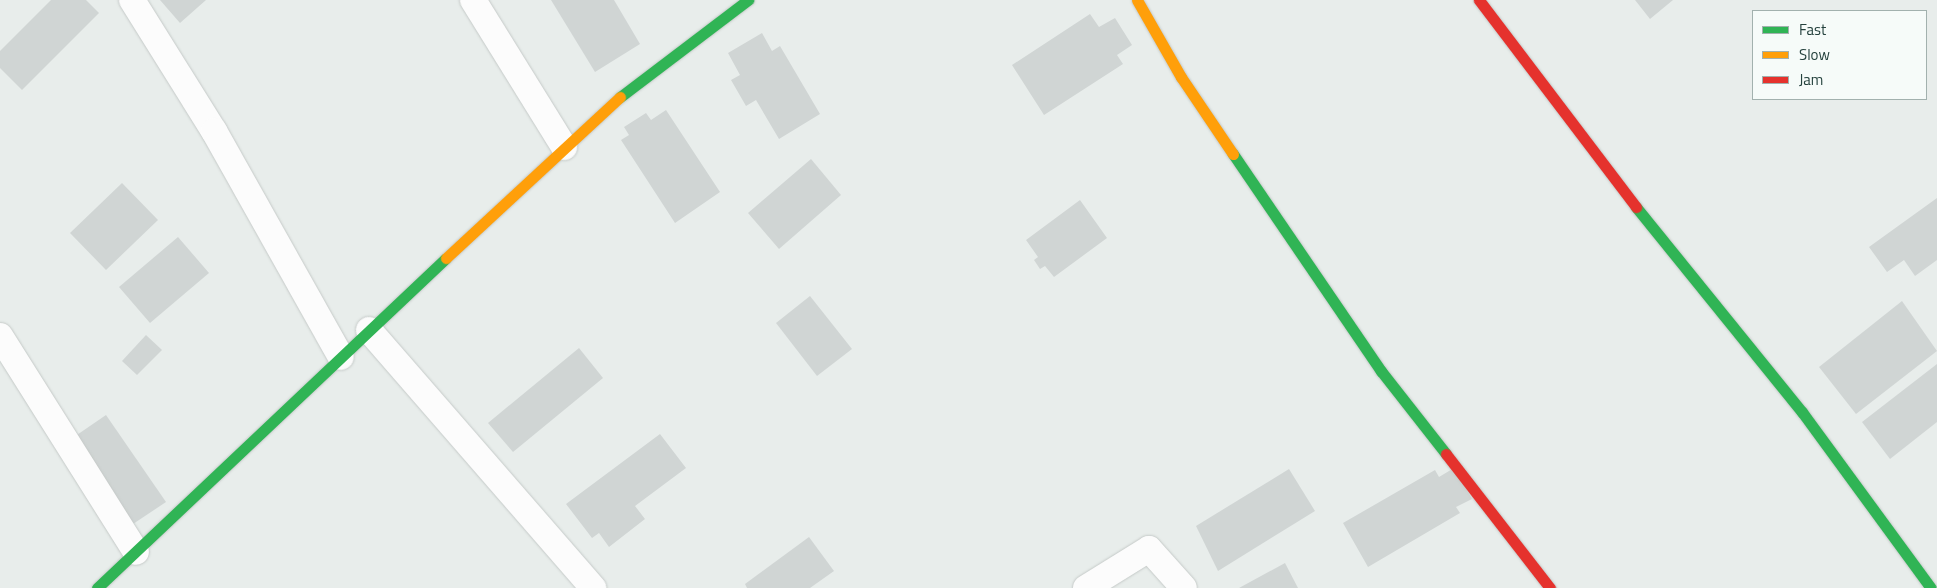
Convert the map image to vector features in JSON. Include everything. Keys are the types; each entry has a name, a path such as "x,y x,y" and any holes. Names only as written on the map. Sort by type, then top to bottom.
{"street":[{"path":"132,0 214,131 341,357"},
{"path":"473,0 564,147"},
{"path":"98,588 602,111 748,0"},
{"path":"1137,0 1180,76 1381,371 1550,588"},
{"path":"1479,0 1629,198 1802,412 1931,588"},
{"path":"369,330 593,588"},
{"path":"0,336 136,552"},
{"path":"1086,588 1140,550 1149,549 1184,588"}],"building":[{"path":"51,0 86,0 99,13 22,90 0,68 0,51"},
{"path":"160,0 206,0 180,23"},
{"path":"551,0 614,0 640,44 595,72"},
{"path":"1635,0 1673,0 1650,19"},
{"path":"1090,14 1099,27 1115,18 1132,45 1117,55 1123,64 1044,115 1012,65"},
{"path":"762,33 772,51 780,46 820,114 779,139 756,100 746,106 731,80 740,75 728,53"},
{"path":"666,110 720,192 675,223 621,140 629,135 624,127 646,113 651,120"},
{"path":"811,159 841,195 779,249 748,213"},
{"path":"122,183 158,220 106,270 70,233"},
{"path":"1937,198 1937,260 1915,276 1904,260 1887,272 1869,247"},
{"path":"1080,200 1107,238 1054,277 1045,266 1040,269 1034,260 1038,257 1026,240"},
{"path":"178,237 209,273 150,323 119,287"},
{"path":"810,296 852,349 817,376 776,323"},
{"path":"1902,301 1937,351 1856,414 1819,367"},
{"path":"146,335 162,350 137,375 122,361"},
{"path":"579,348 603,378 513,452 488,423"},
{"path":"1937,364 1937,422 1890,459 1862,422"},
{"path":"106,415 166,502 130,526 71,439"},
{"path":"660,434 686,468 635,506 645,519 609,547 599,533 592,538 566,504"},
{"path":"1454,468 1472,499 1456,507 1460,513 1368,567 1343,523 1435,470 1439,477"},
{"path":"1289,469 1315,511 1218,571 1196,526"},
{"path":"809,537 834,571 810,588 747,588 745,584"},
{"path":"1285,563 1298,588 1239,588"}],"traffic: fast":[{"path":"620,97 748,0"},
{"path":"1233,154 1381,371 1446,454"},
{"path":"1636,207 1802,412 1931,588"},
{"path":"97,588 446,258"}],"traffic: slow":[{"path":"1137,0 1181,77 1233,154"},
{"path":"446,258 620,97"}],"traffic: jam":[{"path":"1479,0 1636,207"},
{"path":"1446,454 1550,588"}]}
